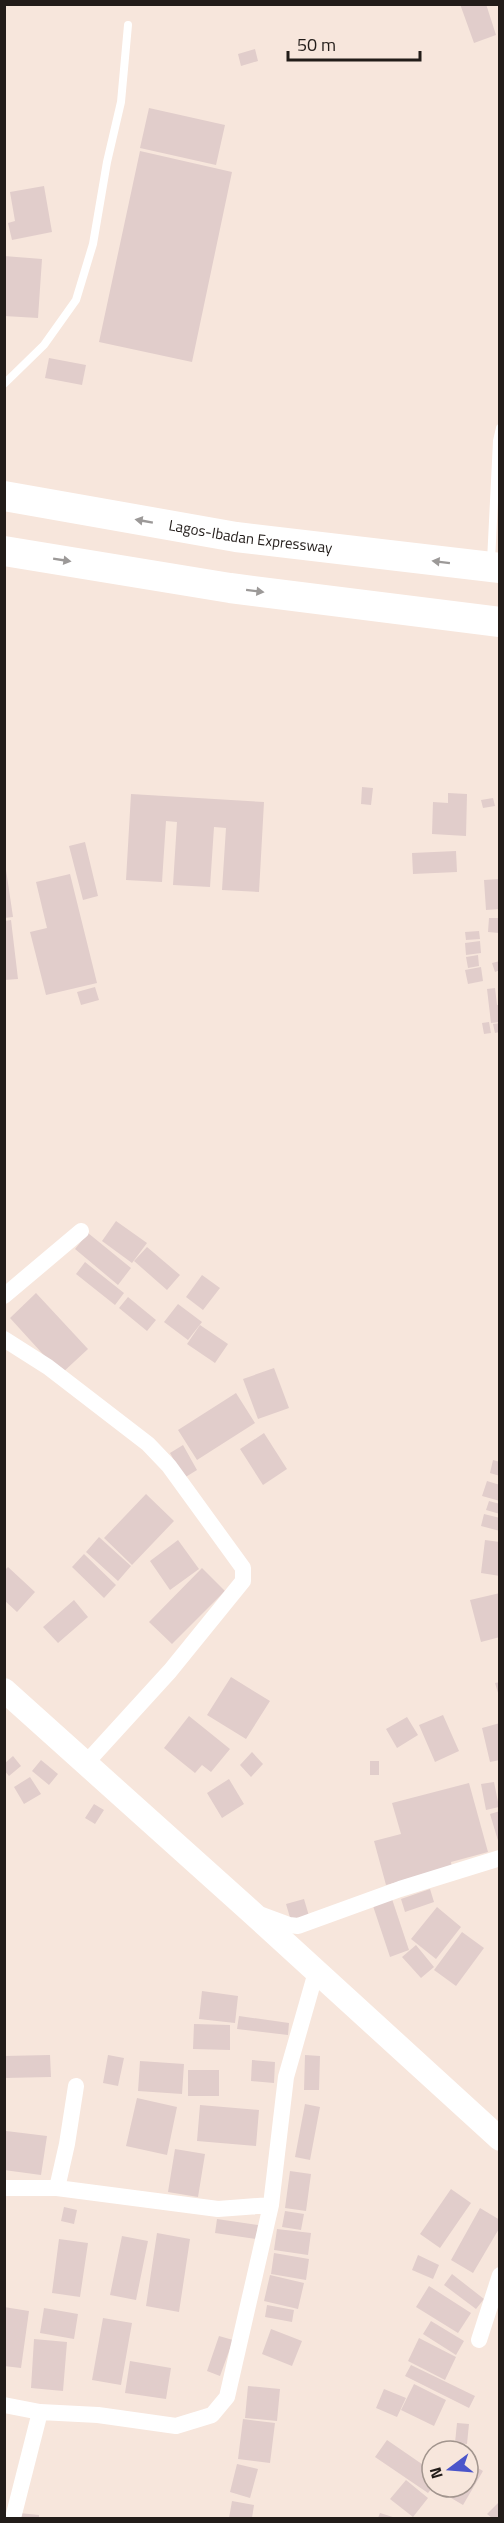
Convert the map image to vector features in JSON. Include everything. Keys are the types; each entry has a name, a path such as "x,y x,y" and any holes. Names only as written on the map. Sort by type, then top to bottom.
{"highway":[{"name":"Lagos-Ibadan Expressway","path":"4,496 236,537 495,568"},
{"path":"4,551 230,588 500,622"}],"street":[{"path":"4,1296 81,1231"},
{"path":"4,1340 48,1367 148,1444 169,1466 243,1568 243,1581 170,1671 87,1762"},
{"path":"4,1690 87,1762 500,2139"},
{"path":"248,1908 270,1920 298,1926 400,1889 500,1858"},
{"path":"4,2405 40,2412 98,2415 176,2426 212,2415 227,2397 271,2205 286,2077 316,1972"},
{"path":"57,2187 67,2144 76,2085"},
{"path":"4,2188 57,2187 218,2209 271,2205"},
{"path":"479,2340 500,2275"},
{"path":"13,2518 40,2412"}],"lane":[{"path":"4,384 44,345 76,300 93,244 107,162 121,102 128,25"},
{"path":"495,568 497,441 500,428"}],"building":[{"path":"460,4 486,4 496,35 474,43"},
{"path":"255,49 258,61 241,66 238,54"},
{"path":"149,108 225,125 216,165 140,148"},
{"path":"140,151 232,172 192,362 99,342"},
{"path":"44,186 52,232 12,240 8,223 15,221 10,192"},
{"path":"4,256 42,259 38,318 4,316"},
{"path":"49,358 86,365 82,385 45,378"},
{"path":"362,787 373,788 371,805 361,804"},
{"path":"448,793 467,794 466,836 432,834 433,802 448,803"},
{"path":"131,794 264,802 259,892 222,890 226,828 214,827 210,887 173,885 177,822 166,821 162,882 126,880"},
{"path":"493,798 495,806 483,808 481,800"},
{"path":"85,842 98,896 83,900 69,846"},
{"path":"456,851 457,872 413,874 412,853"},
{"path":"4,856 13,917 4,918"},
{"path":"70,874 97,983 46,995 30,932 47,928 36,882"},
{"path":"500,879 500,909 486,910 484,880"},
{"path":"489,918 499,918 499,933 488,932"},
{"path":"11,920 18,979 4,980 4,921"},
{"path":"479,931 480,939 466,940 465,932"},
{"path":"480,941 481,953 466,955 465,943"},
{"path":"478,955 479,966 468,968 466,957"},
{"path":"500,961 500,970 495,972 492,963"},
{"path":"481,967 483,981 468,984 465,970"},
{"path":"95,987 99,1000 81,1005 77,992"},
{"path":"495,988 497,1005 500,1005 500,1022 491,1023 487,989"},
{"path":"489,1022 491,1033 484,1034 482,1023"},
{"path":"500,1023 500,1032 495,1033 493,1024"},
{"path":"116,1221 147,1243 132,1263 102,1241"},
{"path":"88,1233 131,1268 118,1285 75,1249"},
{"path":"147,1247 180,1275 167,1290 134,1261"},
{"path":"85,1262 124,1293 115,1305 76,1274"},
{"path":"202,1275 220,1288 203,1310 186,1297"},
{"path":"36,1293 88,1349 61,1374 10,1318"},
{"path":"128,1297 156,1320 147,1331 119,1308"},
{"path":"178,1304 202,1322 188,1340 164,1322"},
{"path":"200,1325 228,1344 215,1363 187,1344"},
{"path":"274,1368 289,1408 258,1419 243,1379"},
{"path":"236,1393 255,1423 197,1460 178,1430"},
{"path":"264,1433 287,1469 263,1485 240,1449"},
{"path":"183,1445 197,1470 184,1478 170,1453"},
{"path":"493,1460 500,1462 500,1476 490,1473"},
{"path":"487,1481 500,1485 500,1501 482,1496"},
{"path":"146,1494 174,1521 132,1565 104,1538"},
{"path":"489,1501 500,1504 500,1514 486,1510"},
{"path":"484,1514 500,1518 500,1531 481,1526"},
{"path":"99,1537 131,1566 118,1581 86,1552"},
{"path":"178,1540 199,1569 170,1590 150,1561"},
{"path":"485,1540 500,1542 500,1576 481,1573"},
{"path":"84,1554 116,1585 104,1598 72,1567"},
{"path":"8,1567 35,1592 17,1612 4,1600 4,1571"},
{"path":"202,1568 225,1591 172,1644 149,1622"},
{"path":"500,1593 500,1637 481,1642 470,1600"},
{"path":"74,1600 88,1617 58,1643 43,1627"},
{"path":"231,1677 270,1701 246,1739 207,1715"},
{"path":"500,1682 500,1696 499,1696 495,1683"},
{"path":"443,1715 459,1751 435,1762 419,1725"},
{"path":"189,1716 230,1749 211,1772 202,1765 195,1773 164,1748"},
{"path":"407,1717 418,1735 397,1748 386,1729"},
{"path":"500,1723 500,1760 490,1762 482,1728"},
{"path":"252,1752 263,1764 251,1777 240,1765"},
{"path":"13,1756 21,1766 9,1776 4,1770 4,1764"},
{"path":"41,1760 58,1774 49,1785 32,1771"},
{"path":"370,1761 379,1761 379,1775 370,1775"},
{"path":"30,1777 41,1794 24,1804 14,1787"},
{"path":"229,1779 244,1804 222,1818 207,1793"},
{"path":"494,1782 499,1807 486,1810 481,1784"},
{"path":"469,1783 488,1852 451,1862 452,1868 386,1885 374,1841 401,1834 392,1803"},
{"path":"94,1804 104,1810 95,1824 85,1818"},
{"path":"500,1811 500,1844 499,1844 490,1814"},
{"path":"430,1889 434,1902 405,1912 401,1899"},
{"path":"304,1899 309,1916 291,1921 286,1904"},
{"path":"392,1899 409,1950 390,1957 373,1906"},
{"path":"437,1907 461,1927 436,1959 411,1939"},
{"path":"462,1932 484,1948 456,1986 434,1970"},
{"path":"416,1945 434,1967 421,1978 402,1957"},
{"path":"202,1991 238,1996 235,2023 199,2019"},
{"path":"239,2016 289,2023 288,2035 237,2029"},
{"path":"194,2024 230,2025 230,2050 193,2049"},
{"path":"50,2055 51,2077 4,2078 4,2056"},
{"path":"108,2055 124,2058 118,2086 103,2083"},
{"path":"305,2055 320,2056 319,2090 304,2090"},
{"path":"252,2060 275,2062 274,2083 251,2081"},
{"path":"140,2061 184,2064 182,2094 138,2091"},
{"path":"188,2070 219,2070 219,2096 188,2096"},
{"path":"137,2098 177,2107 167,2155 126,2146"},
{"path":"305,2104 320,2107 310,2160 295,2157"},
{"path":"200,2105 259,2110 256,2146 197,2141"},
{"path":"6,2131 47,2136 41,2175 4,2170"},
{"path":"175,2149 205,2154 198,2197 168,2192"},
{"path":"290,2171 311,2174 306,2211 285,2208"},
{"path":"451,2189 471,2203 440,2248 420,2234"},
{"path":"64,2207 77,2210 74,2224 61,2221"},
{"path":"480,2208 500,2220 500,2227 473,2273 451,2260"},
{"path":"285,2211 304,2214 301,2230 282,2227"},
{"path":"217,2219 258,2225 256,2239 215,2233"},
{"path":"277,2229 311,2233 308,2255 274,2250"},
{"path":"157,2233 190,2239 179,2312 146,2306"},
{"path":"122,2236 148,2241 136,2300 110,2295"},
{"path":"59,2239 88,2243 80,2297 52,2293"},
{"path":"274,2253 309,2259 306,2280 271,2274"},
{"path":"418,2255 439,2265 433,2279 412,2270"},
{"path":"452,2274 484,2299 476,2309 444,2285"},
{"path":"270,2275 304,2283 298,2309 264,2301"},
{"path":"429,2286 471,2313 458,2333 416,2307"},
{"path":"267,2305 294,2310 292,2322 265,2317"},
{"path":"4,2307 29,2311 21,2368 4,2366"},
{"path":"44,2308 78,2314 74,2339 40,2333"},
{"path":"103,2318 132,2323 121,2385 92,2380"},
{"path":"431,2321 464,2341 456,2355 423,2334"},
{"path":"271,2329 302,2341 292,2366 262,2354"},
{"path":"219,2336 233,2340 220,2376 207,2371"},
{"path":"419,2338 456,2357 445,2380 408,2361"},
{"path":"34,2339 67,2342 63,2391 31,2388"},
{"path":"130,2361 171,2368 166,2399 125,2393"},
{"path":"411,2365 475,2396 469,2408 405,2376"},
{"path":"414,2384 446,2400 434,2426 401,2410"},
{"path":"248,2386 280,2389 277,2421 245,2418"},
{"path":"384,2389 406,2398 397,2417 376,2408"},
{"path":"243,2419 275,2423 270,2463 238,2459"},
{"path":"457,2423 469,2424 468,2439 455,2439"},
{"path":"387,2440 420,2463 420,2488 375,2457"},
{"path":"237,2464 258,2469 250,2498 230,2492"},
{"path":"406,2480 420,2491 420,2499 427,2499 413,2517 390,2499"},
{"path":"453,2499 467,2499 463,2505"},
{"path":"232,2501 254,2505 252,2518 229,2518"},
{"path":"500,2501 500,2518 492,2518 487,2514"},
{"path":"19,2513 39,2515 39,2518 18,2518"},
{"path":"380,2513 396,2518 378,2518"}]}
